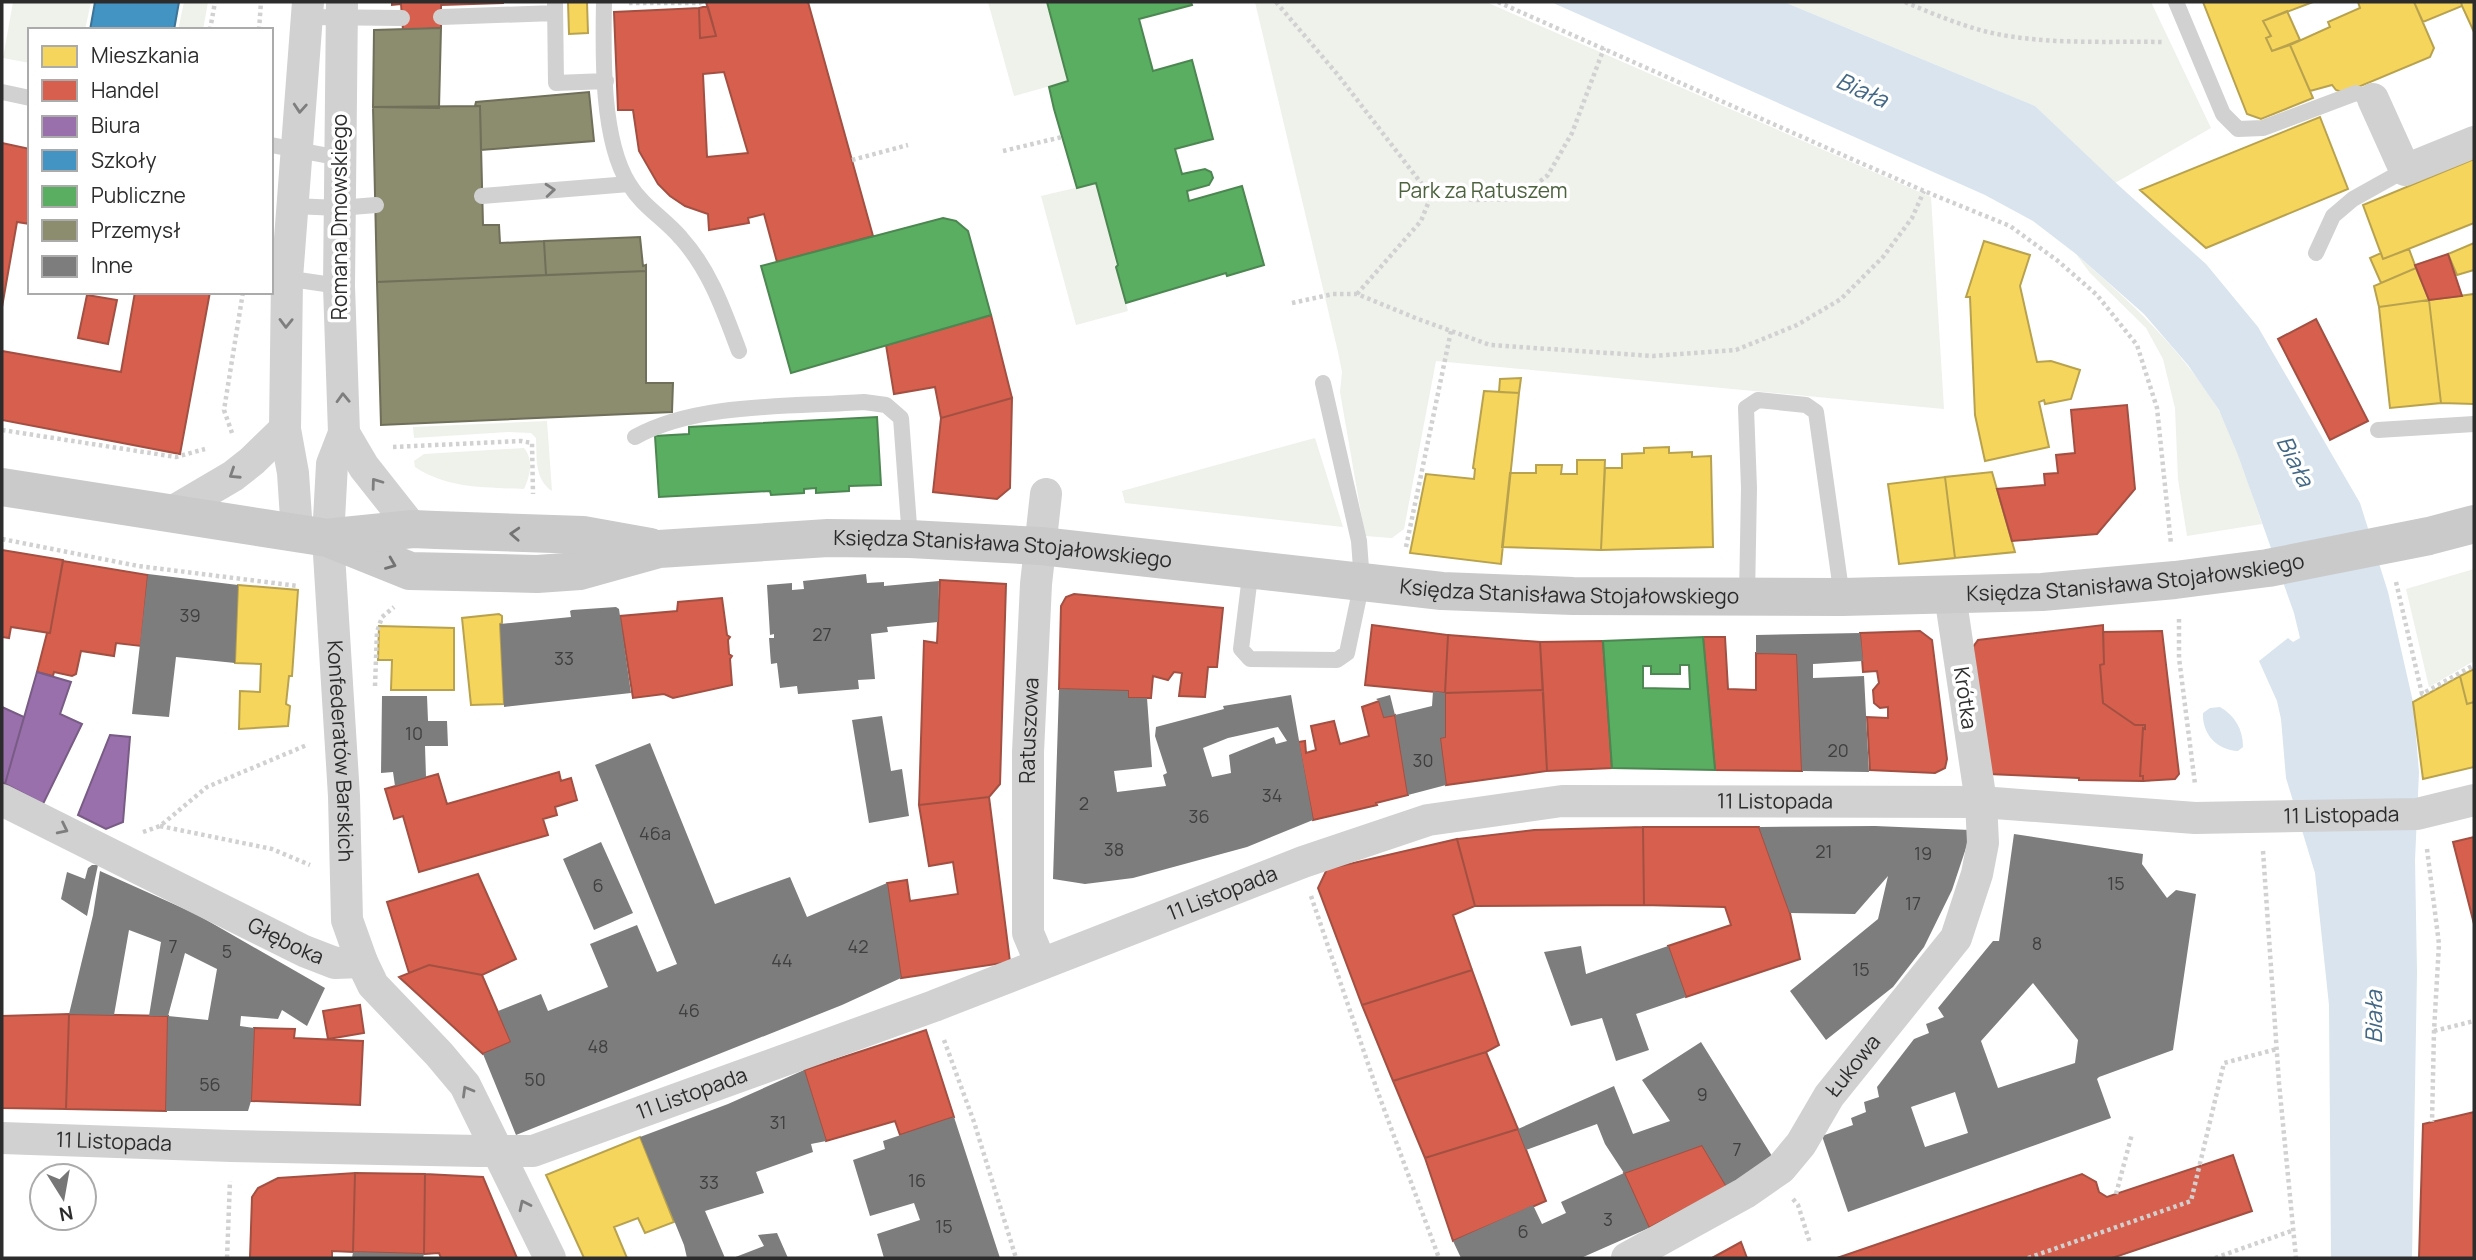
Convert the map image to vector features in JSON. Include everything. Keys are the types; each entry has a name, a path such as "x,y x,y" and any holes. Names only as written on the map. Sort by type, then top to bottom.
{"street":[{"name":"Romana Dmowskiego","path":"307,9 284,147 293,206 279,277 285,429 293,473 312,536"},
{"name":"Romana Dmowskiego","path":"312,536 344,432 339,286 342,10"},
{"path":"2373,99 2405,170 2474,142"},
{"path":"170,513 233,476 285,429"},
{"name":"Romana Dmowskiego","path":"344,432 364,467 413,529"},
{"name":"Księdza Stanisława Stojałowskiego","path":"2,487 312,536 410,571 537,574 580,571 659,549 828,538 910,539 1041,546 1442,590 1573,596 1842,597 2082,588 2268,568 2474,524"},
{"name":"Ratuszowa","path":"1041,964 1028,933 1028,752 1036,584 1046,494"},
{"name":"Księdza Stanisława Stojałowskiego","path":"312,536 413,529 583,535 659,549"},
{"name":"Konfederatów Barskich","path":"312,536 344,796 347,920 362,962"},
{"name":"Krótka","path":"1950,595 1981,802"},
{"name":"Głęboka","path":"2,800 304,951 335,963 362,962"},
{"name":"11 Listopada","path":"2,1138 231,1146 533,1151 934,1006 1303,862 1428,820 1562,801 1981,802 2195,818 2272,829 2417,814 2474,800"},
{"name":"Łukowa","path":"1627,1258 1745,1193 1781,1168 1801,1144 1829,1096 1956,938 1977,874 1983,843 1981,802"},
{"path":"362,962 373,985 465,1085 550,1258"}],"lane":[{"path":"2176,2 2222,114 2238,129 2263,128 2356,93 2373,99"},
{"path":"604,3 608,121 614,149 629,184 652,212 681,237 698,260 721,303 739,351"},
{"path":"441,17 555,8 556,83 606,81"},
{"path":"307,9 342,10 402,18"},
{"path":"2,92 28,97"},
{"path":"284,147 340,158"},
{"path":"2316,253 2333,216 2353,199 2405,170"},
{"path":"482,196 629,184"},
{"path":"293,206 339,208 376,205"},
{"path":"279,277 339,286"},
{"path":"1251,568 1241,649 1250,659 1337,660 1347,653 1362,582 1357,531 1323,383"},
{"path":"1747,597 1749,488 1746,408 1758,400 1806,405 1816,412 1842,597"},
{"path":"635,437 655,426 705,412 864,402 886,405 901,418 910,539"},
{"path":"2378,430 2474,425"}],"path":[{"path":"210,28 215,2"},
{"path":"260,28 261,2"},
{"path":"604,3 688,2 701,3 703,8"},
{"path":"1276,2 1338,75 1431,196 1474,200 1518,198 1548,175 1572,133 1604,48"},
{"path":"1498,2 1924,191 2010,226 2058,261 2097,295 2137,345 2157,408 2172,546"},
{"path":"1905,2 1940,17 1991,33 2043,40 2193,42"},
{"path":"1003,151 1062,137"},
{"path":"852,159 908,145"},
{"path":"1292,303 1333,294 1357,293 1490,345 1653,356 1736,351 1797,325 1841,299 1883,257 1912,218 1924,191"},
{"path":"1357,293 1420,221 1431,196"},
{"path":"235,441 224,410 243,294"},
{"path":"1406,547 1451,331"},
{"path":"2,430 176,457 212,447"},
{"path":"387,447 521,441 532,443 533,499"},
{"path":"2,539 138,566 299,587"},
{"path":"2396,581 2422,694 2474,665"},
{"path":"375,696 377,632 382,617 394,607"},
{"path":"2177,632 2196,793 2195,818"},
{"path":"102,848 160,825 207,787 314,741"},
{"path":"160,825 272,849 321,870"},
{"path":"2272,829 2267,879 2277,1049 2296,1258"},
{"path":"2427,849 2439,944 2432,1122"},
{"path":"1303,862 1310,891 1377,1090 1439,1258"},
{"path":"2434,1031 2474,1021"},
{"path":"943,1037 974,1122 1016,1258"},
{"path":"2028,1258 2191,1201 2224,1063 2277,1049"},
{"path":"2116,1194 2132,1134"},
{"path":"227,1258 231,1146"},
{"path":"1798,1205 1810,1243"},
{"path":"2215,1258 2294,1230"}],"green space":[{"path":"13,2 91,2 85,28 28,28 28,63 3,58"},
{"path":"184,2 208,2 203,28 178,28"},
{"path":"988,2 1047,2 1068,81 1014,96"},
{"name":"Park za Ratuszem","path":"1255,2 1486,2 1931,197 1944,409 1436,361 1404,529 1392,538 1365,536 1340,392 1342,372 1338,352"},
{"path":"1784,2 2151,2 2211,128 2115,183 2035,106"},
{"path":"1096,183 1128,311 1076,325 1041,196"},
{"path":"2076,254 2153,326 2203,387 2218,409 2231,436 2262,524 2187,536 2178,479 2175,408 2163,359 2146,328 2090,273"},
{"path":"547,421 552,491 539,474 536,438 531,433 414,438 413,427"},
{"path":"1315,438 1343,527 1125,503 1122,491"},
{"path":"524,448 530,468 524,489 454,483 415,467 414,461 424,454"},
{"path":"2474,569 2474,661 2429,687 2406,589"}],"water":[{"name":"Biała","path":"1551,2 1784,2 2035,106 2206,264 2258,327 2360,503 2388,592 2413,702 2419,772 2415,860 2417,972 2412,1258 2331,1258 2329,1005 2315,873 2286,778 2277,701 2259,661 2288,638 2293,642 2300,638 2294,613 2238,455 2219,410 2188,365 2144,314 2076,254 2033,221 1985,195"},
{"path":"2220,707 2234,719 2240,729 2243,747 2238,751 2217,744 2205,728 2203,713 2210,708"}],"building: Mieszkania":[{"path":"568,2 587,2 588,33 569,34"},
{"path":"2203,2 2313,2 2263,21 2271,36 2266,38 2272,51 2290,45 2313,98 2261,119 2247,114"},
{"path":"2358,2 2414,2 2434,48 2430,57 2344,93 2332,85 2310,91 2290,45 2330,27 2328,22 2360,8"},
{"path":"2414,2 2461,2 2462,6 2423,22"},
{"path":"2461,2 2474,2 2474,32 2462,6"},
{"path":"2287,11 2300,40 2272,51 2266,38 2271,36 2263,21"},
{"path":"2320,117 2348,189 2206,248 2140,190"},
{"path":"2474,159 2474,223 2383,259 2363,205"},
{"path":"1984,241 2030,255 2020,286 2037,362 2051,361 2080,370 2071,399 2045,404 2044,400 2039,402 2049,447 1985,461 1975,415 1970,297 1966,297"},
{"path":"2474,243 2474,270 2457,275 2448,254"},
{"path":"2409,249 2416,268 2381,283 2370,258 2381,253 2383,259"},
{"path":"2416,268 2429,300 2379,307 2374,286"},
{"path":"2474,294 2474,404 2441,403 2429,300"},
{"path":"2429,300 2441,403 2390,408 2379,307"},
{"path":"1521,378 1519,393 1499,392 1500,379"},
{"path":"1484,391 1519,393 1501,564 1410,553 1426,474 1474,479 1473,468"},
{"path":"1669,447 1669,453 1692,452 1692,457 1711,456 1713,547 1601,550 1605,468 1622,468 1622,454 1644,453 1644,448"},
{"path":"1577,460 1605,460 1601,550 1502,547 1510,473 1536,473 1536,465 1562,465 1561,474 1577,474"},
{"path":"1992,472 2015,552 1955,558 1945,477"},
{"path":"1945,477 1955,558 1899,564 1888,484"},
{"path":"238,585 298,590 292,676 289,676 286,704 290,706 288,726 239,729 240,691 260,692 261,664 235,663"},
{"path":"499,614 502,616 500,624 504,704 471,705 462,618"},
{"path":"379,626 454,628 454,690 391,690 392,660 378,660"},
{"path":"2474,669 2474,702 2467,704 2460,676"},
{"path":"2460,676 2467,704 2474,702 2474,767 2423,779 2413,702"},
{"path":"640,1137 674,1222 645,1233 638,1218 614,1227 627,1258 584,1258 546,1175"}],"building: Handel":[{"path":"392,2 503,3 441,5 441,28 403,30 401,4 392,5"},
{"path":"706,2 808,2 873,236 777,262 764,214 748,218 749,223 709,230 708,214 685,206 658,184 639,151 633,110 618,110 614,12 699,8 700,38 716,36","holes":["724,72 748,153 707,157 703,74"]},
{"path":"708,7 716,36 700,38 699,8"},
{"path":"2,143 28,149 28,224 17,222 2,307"},
{"path":"2448,254 2462,296 2429,300 2415,265"},
{"path":"135,294 210,294 180,454 2,420 2,351 121,372"},
{"path":"87,295 117,300 108,344 78,338"},
{"path":"991,315 1012,398 941,418 935,387 894,394 886,345"},
{"path":"2316,319 2368,421 2330,440 2278,339"},
{"path":"1012,398 1010,488 997,499 933,492 941,418"},
{"path":"2127,405 2135,489 2097,534 2012,541 1997,489 2045,485 2044,474 2058,473 2056,455 2075,453 2071,410"},
{"path":"2,550 63,560 50,633 11,627 9,638 2,637"},
{"path":"63,561 148,575 141,646 116,643 114,656 81,651 76,674 72,676 54,672 53,676 37,672 47,633 50,633"},
{"path":"940,580 1006,584 1000,784 989,797 919,805 924,641 937,643"},
{"path":"1074,594 1223,608 1217,667 1208,667 1205,697 1179,696 1182,673 1174,672 1168,680 1153,676 1151,698 1128,698 1128,691 1059,689 1061,606 1066,597"},
{"path":"722,598 727,635 730,637 728,640 729,654 732,656 732,685 673,698 664,694 633,698 620,616 677,611 678,602"},
{"path":"1372,625 1448,635 1445,693 1365,685"},
{"path":"2103,625 2104,664 2100,665 2103,703 2135,725 2145,725 2140,776 2143,776 2143,781 1989,774 1973,647 1978,640"},
{"path":"1920,631 1932,640 1947,759 1945,768 1935,773 1870,770 1867,717 1888,718 1888,707 1880,708 1874,703 1873,690 1879,683 1877,671 1863,672 1860,633"},
{"path":"2162,631 2179,774 2175,779 2143,781 2143,776 2140,776 2145,725 2135,725 2103,703 2100,665 2104,664 2103,632"},
{"path":"1448,635 1540,642 1543,690 1445,693"},
{"path":"1703,637 1725,637 1728,689 1756,690 1756,653 1797,654 1802,771 1715,770"},
{"path":"1603,641 1612,768 1547,771 1540,642"},
{"path":"1543,690 1547,771 1446,785 1440,738 1445,737 1445,693"},
{"path":"1379,701 1384,717 1395,715 1408,795 1313,820 1298,742 1305,741 1306,753 1316,750 1311,726 1334,721 1340,744 1369,736 1362,707"},
{"path":"559,772 561,781 571,778 577,800 555,807 557,815 543,819 548,835 419,872 403,816 394,819 385,789 438,774 447,804"},
{"path":"989,797 1010,962 901,978 887,883 907,880 910,901 958,894 953,862 929,866 919,805"},
{"path":"1643,827 1644,905 1475,906 1457,839 1534,830"},
{"path":"1643,827 1759,827 1790,913 1800,959 1686,997 1668,946 1731,925 1725,907 1644,905"},
{"path":"2474,837 2474,924 2453,842"},
{"path":"1457,839 1475,906 1453,915 1472,970 1362,1005 1318,888 1327,869"},
{"path":"478,874 516,959 482,975 429,965 409,973 387,902"},
{"path":"429,965 482,975 511,1042 483,1054 399,977"},
{"path":"1472,970 1499,1045 1486,1052 1393,1081 1362,1005"},
{"path":"360,1005 364,1033 328,1039 323,1011"},
{"path":"69,1014 168,1016 166,1111 66,1109"},
{"path":"69,1014 66,1109 2,1108 2,1016"},
{"path":"254,1028 295,1029 294,1038 363,1041 360,1105 251,1101"},
{"path":"926,1030 954,1117 900,1135 895,1121 826,1141 804,1070"},
{"path":"1486,1052 1518,1129 1425,1158 1393,1081"},
{"path":"2474,1112 2474,1258 2419,1258 2423,1124"},
{"path":"1518,1129 1546,1201 1453,1241 1425,1158"},
{"path":"1702,1145 1727,1187 1649,1228 1624,1173"},
{"path":"2233,1155 2252,1211 2112,1258 1837,1258 2082,1174 2096,1182 2099,1192 2107,1197"},
{"path":"355,1173 425,1174 424,1254 353,1252"},
{"path":"355,1173 353,1252 332,1251 332,1258 250,1258 252,1197 258,1188 278,1178"},
{"path":"425,1174 483,1177 517,1258 441,1258 439,1253 424,1254"},
{"path":"1741,1242 1747,1258 1712,1258"}],"building: Biura":[{"path":"37,672 71,682 60,714 82,724 43,804 5,784"},
{"path":"2,707 24,717 5,784 2,782"},
{"path":"110,735 130,737 123,822 106,829 78,815"}],"building: Szkoły":[{"path":"95,2 179,2 174,28 90,28"}],"building: Publiczne":[{"path":"1047,2 1191,2 1192,5 1139,19 1153,71 1192,60 1213,139 1175,149 1182,174 1205,169 1211,172 1213,178 1209,185 1187,191 1189,201 1242,186 1264,265 1227,276 1226,273 1126,303 1096,183 1077,188 1054,109 1049,87 1068,81"},
{"path":"943,218 956,221 968,231 991,315 791,373 761,266"},
{"path":"877,417 881,485 849,486 849,491 816,493 816,488 804,489 804,493 771,495 770,491 659,497 655,436 689,434 689,427"},
{"path":"1703,637 1715,770 1612,768 1603,641","holes":["1680,665 1689,665 1690,689 1643,688 1643,666 1651,666 1651,674 1680,674"]}],"building: Przemysł":[{"path":"441,28 439,108 373,107 374,30"},
{"path":"589,92 594,141 481,150 480,106 475,106 476,102"},
{"path":"480,106 483,225 499,225 500,243 544,241 546,275 377,282 373,107"},
{"path":"640,237 646,271 546,275 544,241"},
{"path":"646,271 646,383 673,383 672,412 381,425 377,282"}],"building: Inne":[{"path":"148,574 238,585 235,663 176,657 169,717 132,714"},
{"path":"866,574 867,583 884,582 884,586 939,581 938,622 887,627 888,632 871,634 875,679 858,680 859,689 798,694 797,686 780,688 777,663 771,664 769,638 774,638 774,634 770,635 767,585 792,583 792,590 804,589 803,581"},
{"path":"619,609 631,693 504,707 500,624 571,617 572,610"},
{"path":"1860,633 1863,661 1813,664 1813,678 1864,676 1869,772 1802,771 1797,654 1756,653 1756,635"},
{"path":"1059,689 1128,691 1128,698 1147,698 1152,767 1114,771 1117,792 1166,786 1163,775 1167,773 1155,736 1156,727 1224,709 1223,706 1291,695 1313,820 1247,847 1133,878 1085,884 1053,879","holes":["1278,727 1287,741 1276,744 1274,737 1229,755 1231,773 1212,777 1203,748 1228,738"]},
{"path":"1433,691 1445,693 1445,737 1440,738 1446,785 1408,795 1395,715 1432,706"},
{"path":"1390,695 1395,715 1384,717 1376,699"},
{"path":"382,696 427,696 428,721 447,721 448,746 425,746 426,777 395,786 393,772 381,773"},
{"path":"882,716 891,771 902,769 909,816 869,823 852,720"},
{"path":"650,743 715,904 790,877 807,917 887,883 901,978 842,1005 516,1135 483,1054 511,1042 498,1011 541,994 548,1011 608,987 590,944 637,925 657,972 677,964 595,765"},
{"path":"1875,826 1970,830 1971,833 1952,890 1924,947 1893,987 1826,1040 1790,991 1878,919 1888,876 1855,914 1790,913 1759,827"},
{"path":"2014,834 2143,854 2142,864 2167,898 2176,890 2196,894 2173,1050 2097,1079 2111,1118 1848,1212 1822,1136 1853,1125 1851,1118 1866,1112 1864,1102 1879,1097 1877,1087 1914,1039 1929,1033 1926,1024 1944,1017 1938,1008 1993,941 1999,941","holes":["2033,983 2078,1040 2075,1063 1998,1088 1981,1041","1955,1092 1968,1133 1925,1147 1911,1107"]},
{"path":"601,842 633,913 594,930 563,859"},
{"path":"98,865 87,916 61,899 67,872 85,879 88,868"},
{"path":"100,871 196,914 325,988 307,1026 282,1010 278,1019 241,1016 240,1026 254,1028 251,1101 248,1111 166,1111 168,1016 149,1016 161,942 129,930 114,1015 69,1014 93,915","holes":["185,953 217,969 208,1020 168,1016"]},
{"path":"1581,946 1586,974 1668,946 1686,997 1636,1014 1649,1050 1616,1061 1602,1018 1571,1026 1544,952"},
{"path":"1701,1042 1772,1156 1727,1187 1702,1145 1624,1173 1605,1144 1597,1124 1526,1150 1518,1129 1614,1086 1633,1134 1670,1121 1642,1080"},
{"path":"804,1070 826,1141 811,1144 813,1152 756,1172 764,1193 705,1211 725,1258 687,1258 640,1137 728,1104"},
{"path":"954,1117 1000,1258 884,1258 877,1234 920,1220 914,1203 870,1216 853,1160 885,1149 883,1141"},
{"path":"1624,1173 1649,1228 1581,1258 1461,1258 1453,1241 1533,1205 1542,1224 1566,1213 1561,1202"},
{"path":"777,1233 788,1258 733,1258 764,1246 758,1235"},
{"path":"353,1252 424,1254 423,1258 352,1258"}]}
